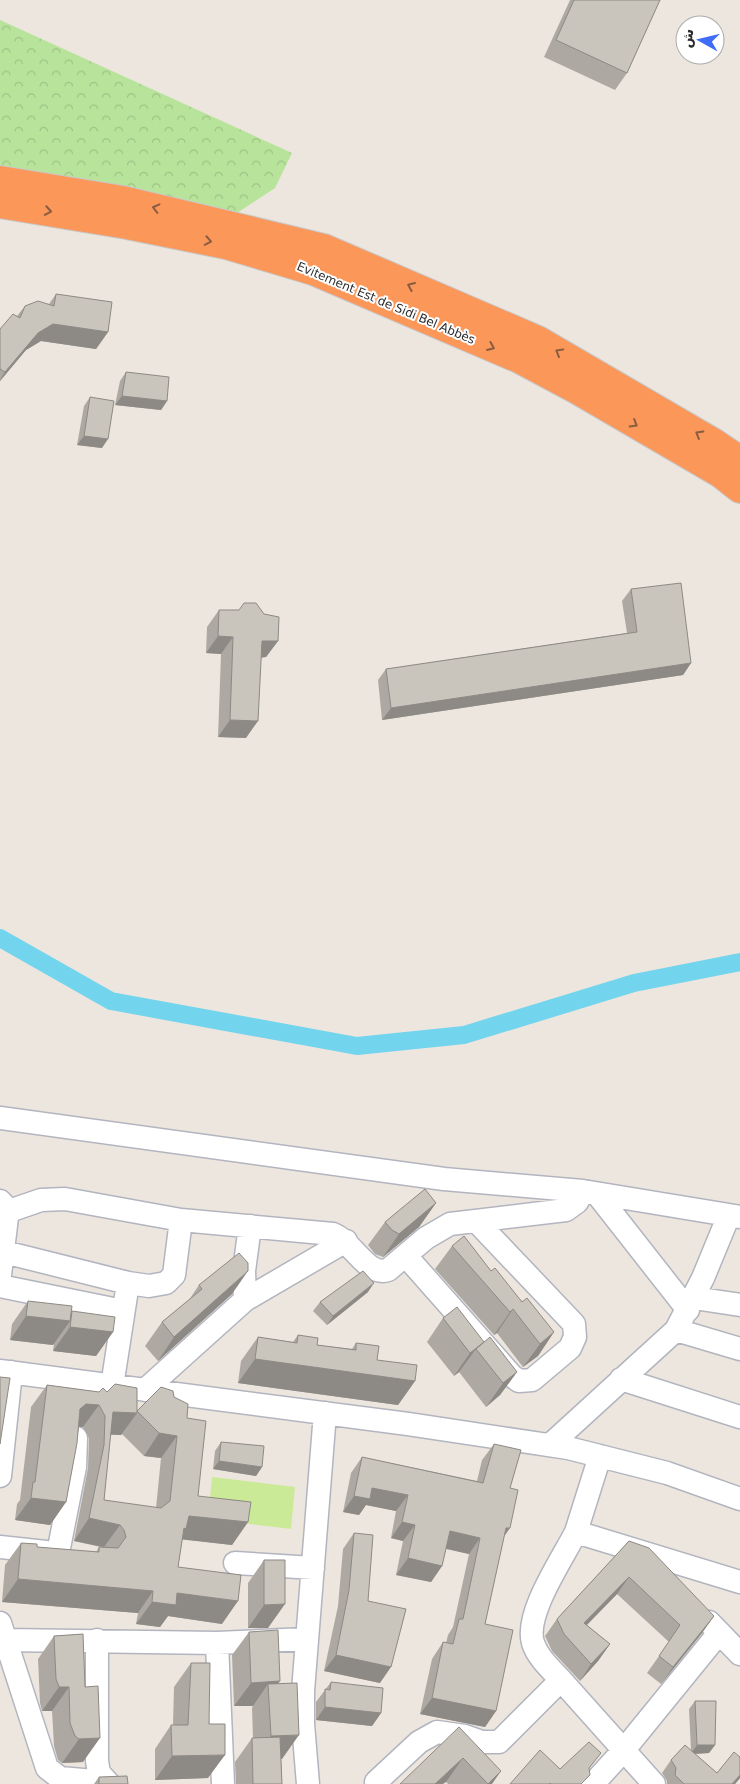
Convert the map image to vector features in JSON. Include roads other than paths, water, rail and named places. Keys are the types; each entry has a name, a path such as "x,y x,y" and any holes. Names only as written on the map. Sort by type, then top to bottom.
{"highway":[{"name":"Evitement Est de Sidi Bel Abbès","path":"0,180 123,200 324,248 538,340 713,442 740,460"},
{"name":"Evitement Est de Sidi Bel Abbès","path":"0,204 128,225 226,245 313,271 519,359 578,390 721,474 740,489"}],"street":[{"path":"0,1118 444,1179 590,1192 734,1216 691,1304 676,1330 550,1445"},
{"path":"0,1275 4,1252 4,1205 16,1209 41,1200 56,1198 181,1220 334,1234 346,1241 375,1270 388,1270 439,1229 450,1224 566,1210 590,1192"},
{"path":"590,1192 691,1304 740,1305"},
{"path":"4,1252 128,1283 159,1286 170,1280 177,1261 181,1220"},
{"path":"406,1256 512,1376 524,1382 532,1380 570,1348 575,1337 574,1324 476,1221"},
{"path":"244,1300 244,1271 250,1226"},
{"path":"145,1390 244,1300 346,1241"},
{"path":"112,1386 128,1283"},
{"path":"0,1286 123,1311"},
{"path":"676,1330 740,1349"},
{"path":"0,1476 5,1371 550,1445 667,1473 740,1499"},
{"path":"621,1379 740,1417"},
{"path":"308,1784 303,1724 307,1639 325,1413"},
{"path":"0,1546 67,1555 76,1438"},
{"path":"600,1456 576,1532 541,1598 532,1632 534,1644 541,1658 654,1784"},
{"path":"576,1532 740,1582"},
{"path":"647,1555 673,1584"},
{"path":"235,1563 313,1568"},
{"path":"693,1604 740,1654"},
{"path":"107,1783 56,1779 43,1762 3,1631 97,1640 217,1643 307,1639"},
{"path":"593,1784 623,1751 719,1633"},
{"path":"97,1640 96,1745 100,1773 107,1783"},
{"path":"217,1643 222,1784"},
{"path":"376,1782 419,1742 437,1732 448,1732 482,1742 499,1742 561,1680"}],"waterway":[{"path":"0,938 111,1001 357,1046 464,1035 634,983 740,962"}]}
